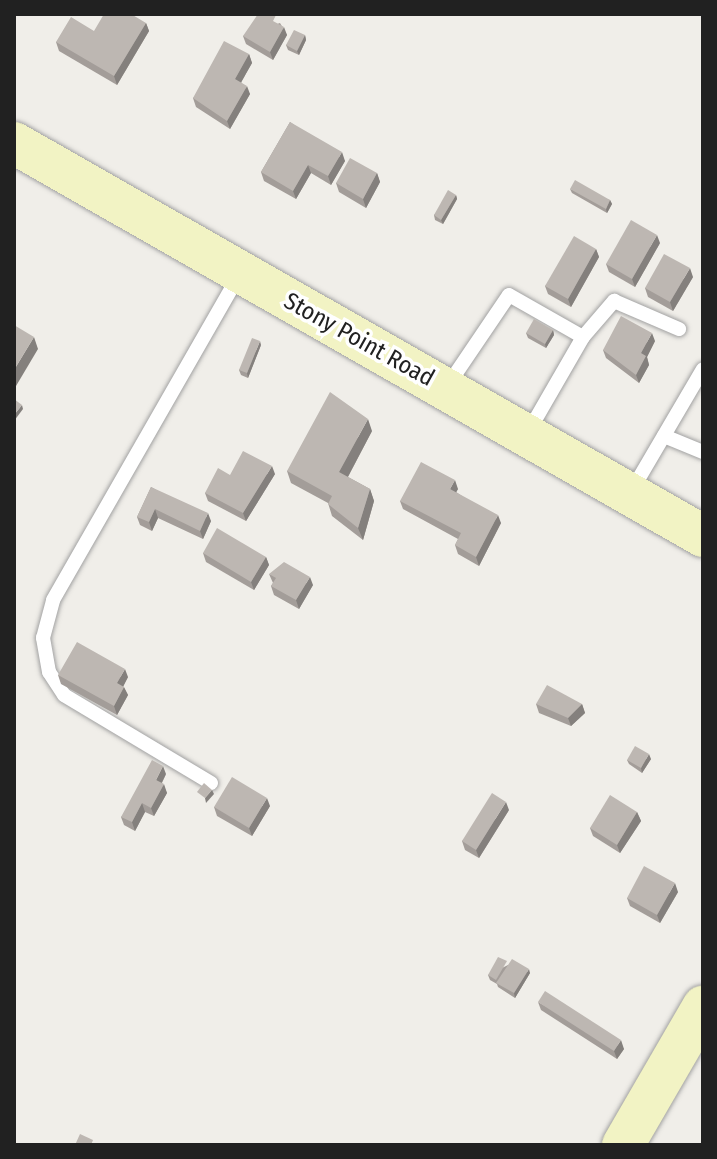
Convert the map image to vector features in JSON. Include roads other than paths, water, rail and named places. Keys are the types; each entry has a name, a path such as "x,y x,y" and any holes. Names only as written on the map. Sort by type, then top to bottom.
{"main road":[{"name":"Stony Point Road","path":"14,143 703,536"},
{"path":"623,1145 703,1007"}],"lane":[{"path":"211,783 64,695 49,672 43,638 53,600 240,274"},
{"path":"446,388 509,295 583,337"},
{"path":"526,435 583,337 614,301 679,329"},
{"path":"630,494 703,369"},
{"path":"664,436 703,452"}]}
